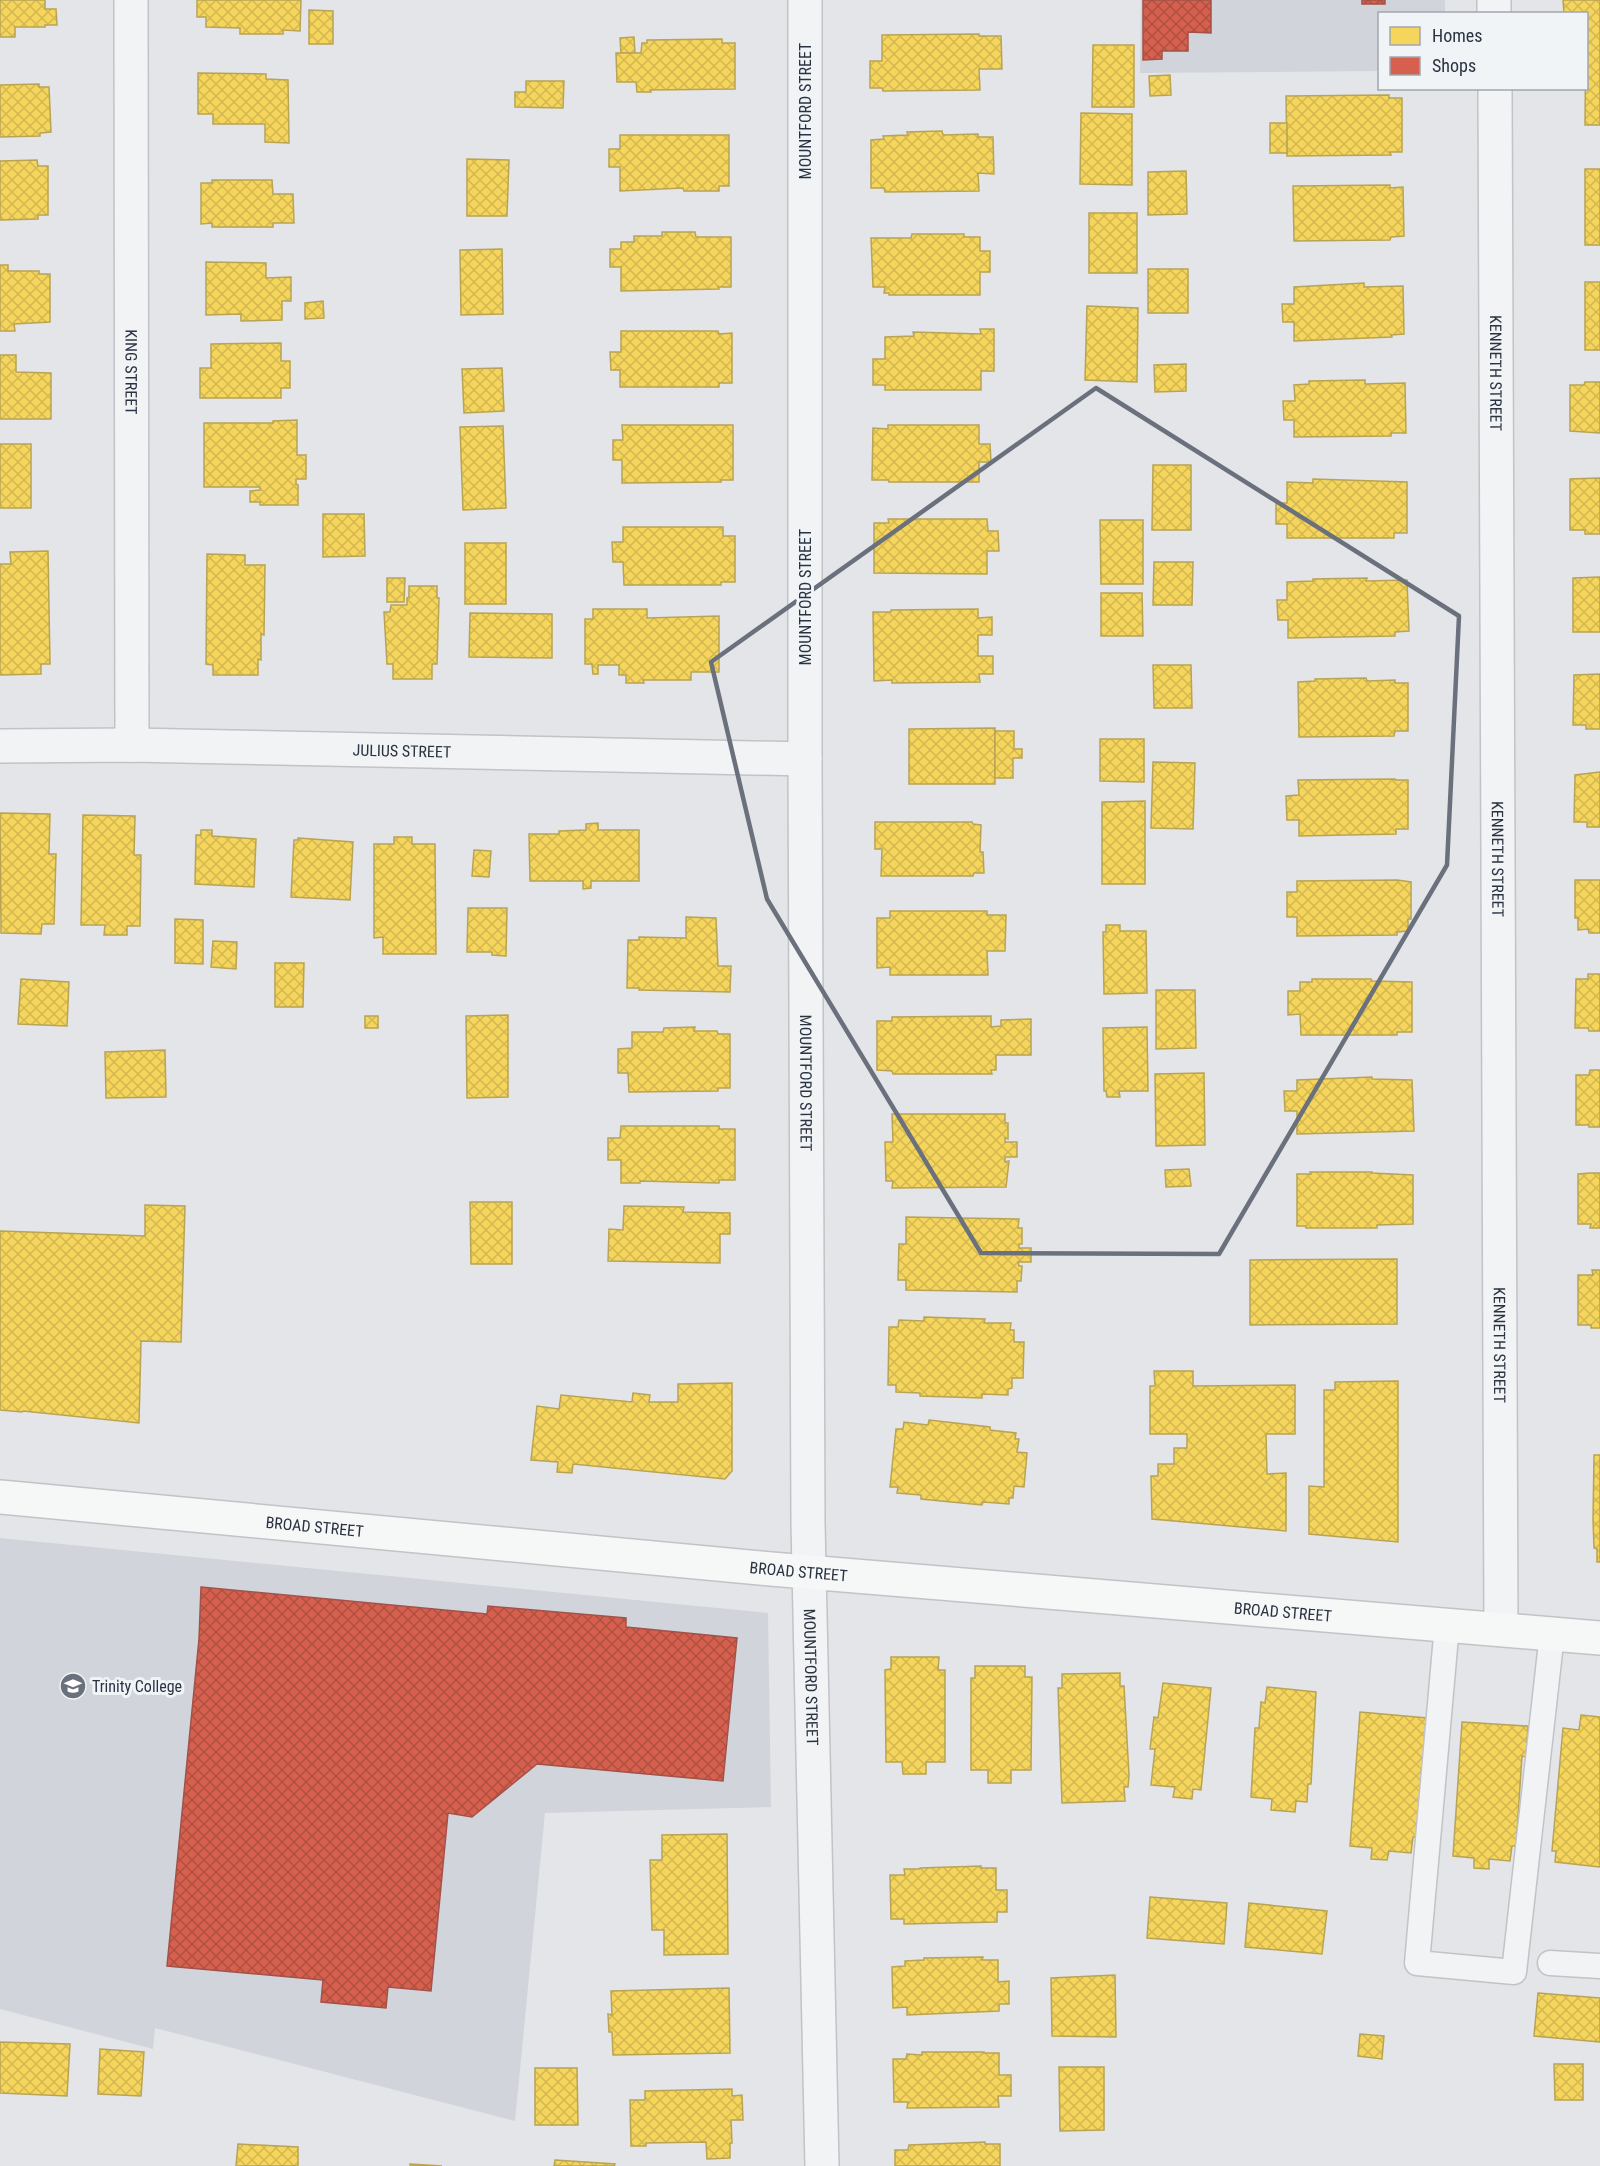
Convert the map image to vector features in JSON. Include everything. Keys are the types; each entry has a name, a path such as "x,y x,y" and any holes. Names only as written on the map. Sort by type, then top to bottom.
{"main road":[{"name":"BROAD STREET","path":"0,1497 809,1572 1600,1638"}],"street":[{"name":"KING STREET","path":"131,0 132,745"},
{"name":"MOUNTFORD STREET","path":"805,0 805,759 809,1572 822,2166"},
{"name":"KENNETH STREET","path":"1494,90 1501,1629"},
{"name":"JULIUS STREET","path":"0,746 132,745 805,759"}],"lane":[{"path":"1447,1625 1417,1963 1514,1972 1552,1634"},
{"path":"1550,1963 1600,1966"}],"highlighted area":[{"path":"1096,388 1459,616 1447,865 1219,1254 981,1253 767,899 711,662"}],"shaded area":[{"path":"1141,0 1445,0 1445,12 1378,12 1378,71 1140,73"},
{"path":"0,1538 768,1613 771,1807 545,1813 515,2121 155,2028 153,2049 0,2009"}],"building: Homes":[{"path":"0,0 45,0 45,9 56,9 57,25 15,27 15,37 0,37"},
{"path":"197,0 301,0 300,31 283,30 283,34 240,34 240,28 206,27 206,17 197,17"},
{"path":"1563,0 1600,0 1600,125 1585,125 1585,90 1588,90 1588,12 1564,12"},
{"path":"309,10 333,11 333,44 309,44"},
{"path":"979,34 979,36 1001,36 1002,69 979,69 980,90 883,91 882,88 870,88 870,61 882,61 882,35"},
{"path":"634,37 635,53 621,53 620,38"},
{"path":"722,39 722,43 735,43 735,89 637,92 636,82 617,82 616,53 641,53 642,43 647,43 647,40"},
{"path":"1093,45 1134,45 1134,107 1092,107"},
{"path":"198,73 266,74 266,79 288,80 289,143 265,142 265,124 213,124 213,114 198,114"},
{"path":"1170,75 1171,95 1150,96 1149,76"},
{"path":"526,81 564,81 563,108 515,107 515,92 526,92"},
{"path":"39,84 39,87 49,87 51,132 40,133 40,136 0,137 0,85"},
{"path":"1389,95 1389,98 1402,98 1402,152 1390,152 1391,155 1287,156 1286,96"},
{"path":"1081,113 1132,114 1132,185 1080,184"},
{"path":"1270,123 1287,123 1287,153 1270,153"},
{"path":"942,131 943,135 978,134 978,137 993,137 994,174 978,173 979,191 885,192 884,188 871,188 871,140 884,139 883,136 908,135 907,132"},
{"path":"620,135 729,135 729,186 719,186 719,191 684,191 683,188 620,191 620,167 609,167 609,149 620,149"},
{"path":"467,159 509,160 507,216 467,216"},
{"path":"37,160 38,166 48,166 48,215 38,215 38,219 0,220 0,161"},
{"path":"1585,169 1600,169 1600,245 1585,245"},
{"path":"1186,171 1187,214 1148,215 1148,172"},
{"path":"212,180 272,180 273,194 293,194 294,223 273,223 273,227 212,227 212,223 201,224 201,183 212,183"},
{"path":"1390,185 1390,188 1403,187 1404,236 1391,237 1390,240 1294,241 1293,186"},
{"path":"1089,213 1137,213 1137,273 1089,273"},
{"path":"662,232 695,232 696,237 731,237 731,287 621,291 621,267 610,267 610,249 621,249 621,242 634,242 634,236 662,236"},
{"path":"912,234 964,234 964,237 980,237 980,251 990,251 990,272 980,272 980,295 889,295 889,293 884,293 885,287 873,287 871,238 911,238"},
{"path":"502,249 503,314 461,315 460,250"},
{"path":"206,262 266,263 266,278 291,277 291,301 282,301 282,320 241,321 241,314 206,315"},
{"path":"0,265 8,265 8,271 39,271 39,274 50,274 50,322 14,324 15,331 0,331"},
{"path":"1148,269 1188,269 1188,313 1148,313"},
{"path":"1585,282 1600,282 1600,350 1585,350"},
{"path":"1364,283 1364,287 1403,286 1404,334 1391,335 1392,337 1294,341 1294,322 1283,322 1282,304 1294,304 1294,287"},
{"path":"323,301 324,318 305,319 305,303"},
{"path":"1087,306 1138,308 1137,382 1085,380"},
{"path":"980,329 994,329 994,371 981,371 981,390 885,390 885,385 873,385 873,359 885,359 885,337 914,336 913,332 981,334"},
{"path":"621,331 732,333 732,383 719,383 719,387 620,387 620,370 611,370 610,352 621,352"},
{"path":"281,343 281,361 290,361 290,388 281,388 281,398 200,398 200,368 211,368 211,344"},
{"path":"0,355 16,355 16,372 51,373 51,419 0,419"},
{"path":"1186,364 1186,391 1155,392 1154,365"},
{"path":"502,368 504,411 464,413 462,369"},
{"path":"1365,380 1365,384 1405,383 1406,433 1391,433 1391,436 1294,437 1294,420 1284,420 1283,401 1295,401 1294,385 1309,384 1309,381"},
{"path":"1585,382 1600,382 1600,433 1570,431 1570,385 1584,385"},
{"path":"297,420 297,455 306,455 306,479 296,479 298,505 260,505 260,502 250,502 250,491 260,490 260,487 204,487 204,423 273,423 273,421"},
{"path":"622,425 733,425 733,480 622,483 622,460 613,460 613,440 623,440"},
{"path":"888,425 979,425 979,444 990,444 991,462 979,462 979,482 872,480 873,428 888,429"},
{"path":"503,426 506,508 463,510 460,427"},
{"path":"0,444 31,444 31,508 0,508"},
{"path":"1153,465 1191,465 1191,530 1152,530"},
{"path":"1600,478 1600,534 1585,534 1585,530 1570,530 1570,479"},
{"path":"1313,479 1407,482 1407,533 1394,533 1394,538 1287,538 1287,524 1276,524 1276,503 1287,503 1287,482 1313,483"},
{"path":"323,514 364,514 365,556 323,557"},
{"path":"888,519 987,519 988,531 998,531 999,551 987,551 987,574 874,573 874,523 889,523"},
{"path":"1100,520 1143,520 1143,584 1101,584"},
{"path":"623,527 723,527 723,536 735,536 735,582 721,582 721,585 624,585 623,562 613,562 612,542 623,542"},
{"path":"465,543 506,543 506,604 465,604"},
{"path":"48,551 50,664 41,664 41,674 0,675 0,564 11,564 10,552"},
{"path":"207,554 245,555 245,565 265,565 264,635 261,634 261,660 258,659 258,675 213,675 213,665 206,664"},
{"path":"1154,562 1193,562 1192,605 1153,605"},
{"path":"1600,577 1600,632 1573,632 1573,578"},
{"path":"387,578 405,578 404,602 387,602"},
{"path":"1367,578 1366,581 1407,580 1409,631 1395,632 1395,636 1288,638 1288,620 1278,620 1277,600 1287,600 1287,582"},
{"path":"409,586 437,586 437,598 439,598 437,664 432,664 432,679 393,679 393,664 387,664 384,612 390,612 391,605 407,605"},
{"path":"1101,593 1142,593 1143,636 1101,636"},
{"path":"593,609 647,609 647,618 719,616 719,672 691,672 691,680 643,680 644,683 626,683 626,675 619,675 619,665 598,665 598,674 593,674 592,664 585,664 585,619 593,619"},
{"path":"978,609 978,618 992,617 992,635 978,635 978,656 993,656 993,674 979,674 980,682 892,683 892,680 874,681 873,612"},
{"path":"470,613 552,614 552,658 469,657"},
{"path":"1153,665 1191,665 1192,708 1154,708"},
{"path":"1600,674 1600,729 1586,729 1586,725 1573,725 1574,675"},
{"path":"1366,678 1367,681 1395,680 1395,683 1408,683 1408,731 1395,731 1394,736 1299,737 1298,682 1315,681 1315,679"},
{"path":"995,728 995,784 909,784 909,729"},
{"path":"995,731 1014,731 1014,749 1022,749 1022,758 1013,758 1013,778 995,778"},
{"path":"1100,739 1144,739 1144,782 1100,781"},
{"path":"1153,762 1195,763 1193,829 1151,828"},
{"path":"1600,772 1600,827 1587,827 1587,822 1574,822 1575,775"},
{"path":"1298,780 1408,780 1408,829 1396,829 1396,834 1299,836 1299,820 1287,820 1286,796 1299,795"},
{"path":"1145,801 1145,884 1102,884 1102,802"},
{"path":"0,813 50,814 49,854 56,854 54,924 42,924 41,934 1,933"},
{"path":"83,815 135,816 134,855 141,855 140,926 127,926 127,935 104,935 105,925 81,925"},
{"path":"875,822 972,822 981,825 980,852 983,852 984,873 974,873 973,876 881,876 882,849 875,849"},
{"path":"598,823 598,830 639,830 639,881 591,881 591,888 583,889 583,881 530,881 529,834 559,834 559,831 586,830 586,824"},
{"path":"201,830 212,830 212,836 256,839 254,887 195,884 196,835 201,835"},
{"path":"394,837 412,837 412,844 435,844 436,954 383,954 383,937 374,938 374,844 394,844"},
{"path":"298,838 353,842 350,900 291,897 294,840"},
{"path":"474,850 491,851 489,877 472,876"},
{"path":"1397,880 1411,882 1411,919 1408,919 1408,931 1397,932 1397,935 1297,936 1297,917 1287,917 1287,892 1297,892 1297,881"},
{"path":"1575,880 1600,880 1600,933 1589,933 1588,929 1578,930 1578,918 1575,918"},
{"path":"468,908 507,908 506,956 492,955 492,952 467,952"},
{"path":"890,911 987,911 987,915 1006,915 1005,951 987,951 988,975 890,975 890,967 877,968 877,918 890,918"},
{"path":"686,917 716,918 718,966 731,966 730,992 627,988 628,940 639,940 639,937 686,938"},
{"path":"175,919 203,920 203,964 175,963"},
{"path":"1106,925 1120,925 1120,931 1146,931 1147,993 1104,994 1103,932 1106,932"},
{"path":"213,941 237,942 236,969 211,967"},
{"path":"275,963 304,963 303,1007 275,1007"},
{"path":"1588,974 1600,974 1600,1031 1575,1028 1576,979 1588,979"},
{"path":"21,979 69,982 67,1026 18,1024"},
{"path":"1312,979 1412,982 1412,1032 1397,1032 1397,1035 1301,1035 1300,1014 1288,1015 1288,991 1300,991 1300,982 1312,982"},
{"path":"1156,990 1195,990 1196,1048 1156,1049"},
{"path":"508,1015 508,1097 467,1098 466,1016"},
{"path":"365,1016 378,1016 378,1028 365,1028"},
{"path":"991,1016 991,1027 1001,1026 1001,1020 1031,1019 1031,1055 996,1055 996,1070 991,1070 992,1074 893,1074 892,1071 877,1070 877,1021 892,1021 892,1017"},
{"path":"695,1027 694,1031 717,1031 718,1034 730,1034 730,1088 718,1088 718,1091 629,1092 628,1073 618,1073 618,1049 632,1048 632,1032 663,1032 664,1028"},
{"path":"1147,1027 1148,1091 1119,1091 1120,1097 1107,1097 1104,1091 1103,1028"},
{"path":"165,1050 166,1097 106,1098 105,1052"},
{"path":"1590,1070 1600,1070 1600,1127 1576,1125 1576,1075 1589,1075"},
{"path":"1204,1073 1205,1145 1156,1146 1155,1074"},
{"path":"1372,1077 1372,1079 1412,1080 1414,1131 1297,1134 1297,1111 1285,1111 1284,1091 1297,1091 1297,1080"},
{"path":"892,1114 1005,1114 1005,1123 1008,1123 1008,1139 1005,1138 1005,1142 1017,1142 1017,1157 1005,1157 1005,1162 1009,1161 1006,1187 892,1188 893,1181 886,1181 885,1142 893,1142"},
{"path":"621,1126 719,1126 719,1129 735,1129 735,1180 719,1180 719,1183 640,1181 640,1183 621,1183 621,1160 608,1160 608,1138 620,1138"},
{"path":"1189,1169 1191,1186 1166,1187 1165,1170"},
{"path":"1310,1172 1372,1172 1413,1175 1413,1224 1377,1225 1377,1228 1297,1226 1297,1174 1311,1174"},
{"path":"1600,1173 1600,1228 1590,1228 1591,1224 1578,1224 1578,1174"},
{"path":"470,1202 512,1202 512,1264 471,1264"},
{"path":"145,1205 185,1206 181,1342 141,1341 139,1423 0,1410 0,1231 145,1236"},
{"path":"624,1206 684,1207 683,1212 730,1213 730,1234 720,1234 720,1263 608,1261 609,1229 623,1230"},
{"path":"906,1217 1019,1219 1018,1228 1022,1228 1022,1244 1019,1244 1019,1248 1031,1248 1031,1262 1018,1262 1019,1266 1022,1266 1021,1281 1017,1281 1017,1292 906,1290 906,1280 898,1280 899,1244 906,1244"},
{"path":"1397,1259 1397,1324 1250,1325 1250,1260"},
{"path":"1592,1270 1600,1270 1600,1328 1578,1325 1578,1275 1593,1275"},
{"path":"924,1317 985,1319 984,1323 1011,1323 1010,1330 1014,1330 1014,1342 1024,1342 1023,1378 1012,1378 1012,1388 1008,1389 1008,1395 982,1394 982,1398 920,1396 920,1393 896,1392 896,1385 888,1385 889,1327 898,1327 899,1320 924,1321"},
{"path":"1154,1371 1193,1371 1193,1386 1295,1385 1295,1434 1266,1434 1267,1474 1286,1473 1286,1531 1152,1519 1151,1476 1158,1476 1158,1464 1174,1464 1174,1448 1187,1448 1187,1434 1150,1434 1150,1386 1155,1386"},
{"path":"1398,1381 1398,1542 1309,1534 1309,1486 1324,1487 1324,1390 1335,1390 1335,1382"},
{"path":"732,1383 732,1471 725,1479 573,1464 572,1473 557,1472 558,1462 531,1460 537,1406 559,1409 561,1395 632,1402 633,1393 650,1395 649,1402 678,1402 678,1384"},
{"path":"929,1420 990,1427 990,1430 1016,1433 1015,1439 1019,1439 1017,1452 1027,1453 1024,1487 1014,1486 1013,1498 1009,1498 1009,1504 983,1502 982,1505 921,1499 921,1495 897,1493 898,1487 890,1487 896,1429 903,1429 904,1422 928,1425"},
{"path":"1594,1455 1600,1455 1600,1562 1597,1562 1597,1549 1594,1548"},
{"path":"891,1657 939,1657 938,1670 945,1670 945,1762 926,1762 926,1774 903,1774 902,1762 886,1762 885,1670 891,1669"},
{"path":"975,1666 1025,1666 1025,1677 1032,1677 1031,1770 1011,1770 1011,1783 988,1783 988,1770 971,1770 971,1678 975,1678"},
{"path":"1120,1673 1120,1686 1124,1686 1129,1775 1128,1787 1124,1787 1125,1801 1062,1803 1058,1688 1062,1688 1062,1674"},
{"path":"1163,1683 1211,1688 1201,1790 1193,1789 1192,1799 1173,1797 1175,1787 1151,1785 1155,1749 1150,1749 1154,1717 1158,1718"},
{"path":"1267,1687 1316,1692 1311,1784 1308,1784 1307,1802 1296,1801 1295,1812 1271,1810 1272,1799 1251,1797 1255,1728 1259,1728 1261,1702 1265,1703"},
{"path":"1360,1712 1427,1718 1416,1837 1413,1837 1411,1853 1389,1851 1387,1860 1371,1859 1372,1848 1350,1846"},
{"path":"1581,1715 1600,1717 1600,1867 1555,1862 1556,1851 1552,1851 1563,1728 1579,1730"},
{"path":"1462,1722 1528,1726 1526,1757 1522,1756 1516,1846 1512,1846 1510,1861 1489,1859 1489,1869 1474,1868 1474,1858 1453,1856"},
{"path":"727,1834 728,1954 664,1955 664,1930 652,1930 650,1860 662,1860 662,1835"},
{"path":"981,1866 981,1868 996,1868 996,1890 1007,1890 1007,1912 997,1912 997,1922 904,1924 904,1919 891,1919 890,1875 905,1875 904,1869"},
{"path":"1150,1897 1227,1903 1224,1944 1147,1938"},
{"path":"1249,1903 1327,1911 1322,1954 1245,1947"},
{"path":"983,1957 982,1960 998,1960 998,1982 1009,1981 1009,2004 999,2004 999,2011 907,2015 907,2007 893,2008 892,1967 905,1966 905,1961 924,1960 924,1958"},
{"path":"1115,1975 1116,2037 1052,2036 1051,1978"},
{"path":"729,1988 730,2053 613,2055 608,2014 612,2015 611,1991"},
{"path":"1538,1993 1600,1998 1600,2042 1534,2036"},
{"path":"1360,2034 1384,2036 1382,2059 1358,2056"},
{"path":"0,2042 70,2044 67,2096 0,2093"},
{"path":"100,2049 144,2052 141,2096 98,2094"},
{"path":"922,2052 999,2053 999,2075 1011,2075 1011,2096 998,2096 999,2107 907,2108 908,2102 894,2102 893,2059 906,2059 907,2054 922,2055"},
{"path":"1554,2064 1583,2064 1583,2100 1555,2100"},
{"path":"1059,2067 1104,2067 1104,2130 1060,2131"},
{"path":"535,2068 577,2068 578,2125 535,2125"},
{"path":"732,2089 732,2096 742,2095 743,2120 731,2120 730,2158 707,2159 706,2142 646,2143 646,2146 631,2146 630,2100 645,2100 645,2091"},
{"path":"985,2142 985,2144 1000,2144 1000,2166 895,2166 895,2150 908,2150 909,2145"},
{"path":"238,2144 298,2147 298,2166 236,2166"},
{"path":"555,2160 615,2164 614,2166 554,2166"},
{"path":"410,2164 442,2166 410,2166"}],"building: Shops":[{"path":"1143,0 1211,0 1211,33 1188,32 1188,51 1162,51 1162,59 1143,60"},
{"path":"1362,0 1385,0 1385,4 1362,4"},
{"path":"201,1587 487,1614 488,1606 626,1618 626,1627 737,1638 723,1781 537,1764 472,1817 448,1813 431,1991 388,1987 386,2008 321,2002 323,1980 167,1966 199,1639"}],"place":[{"name":"Trinity College","path":"73,1686"}]}
